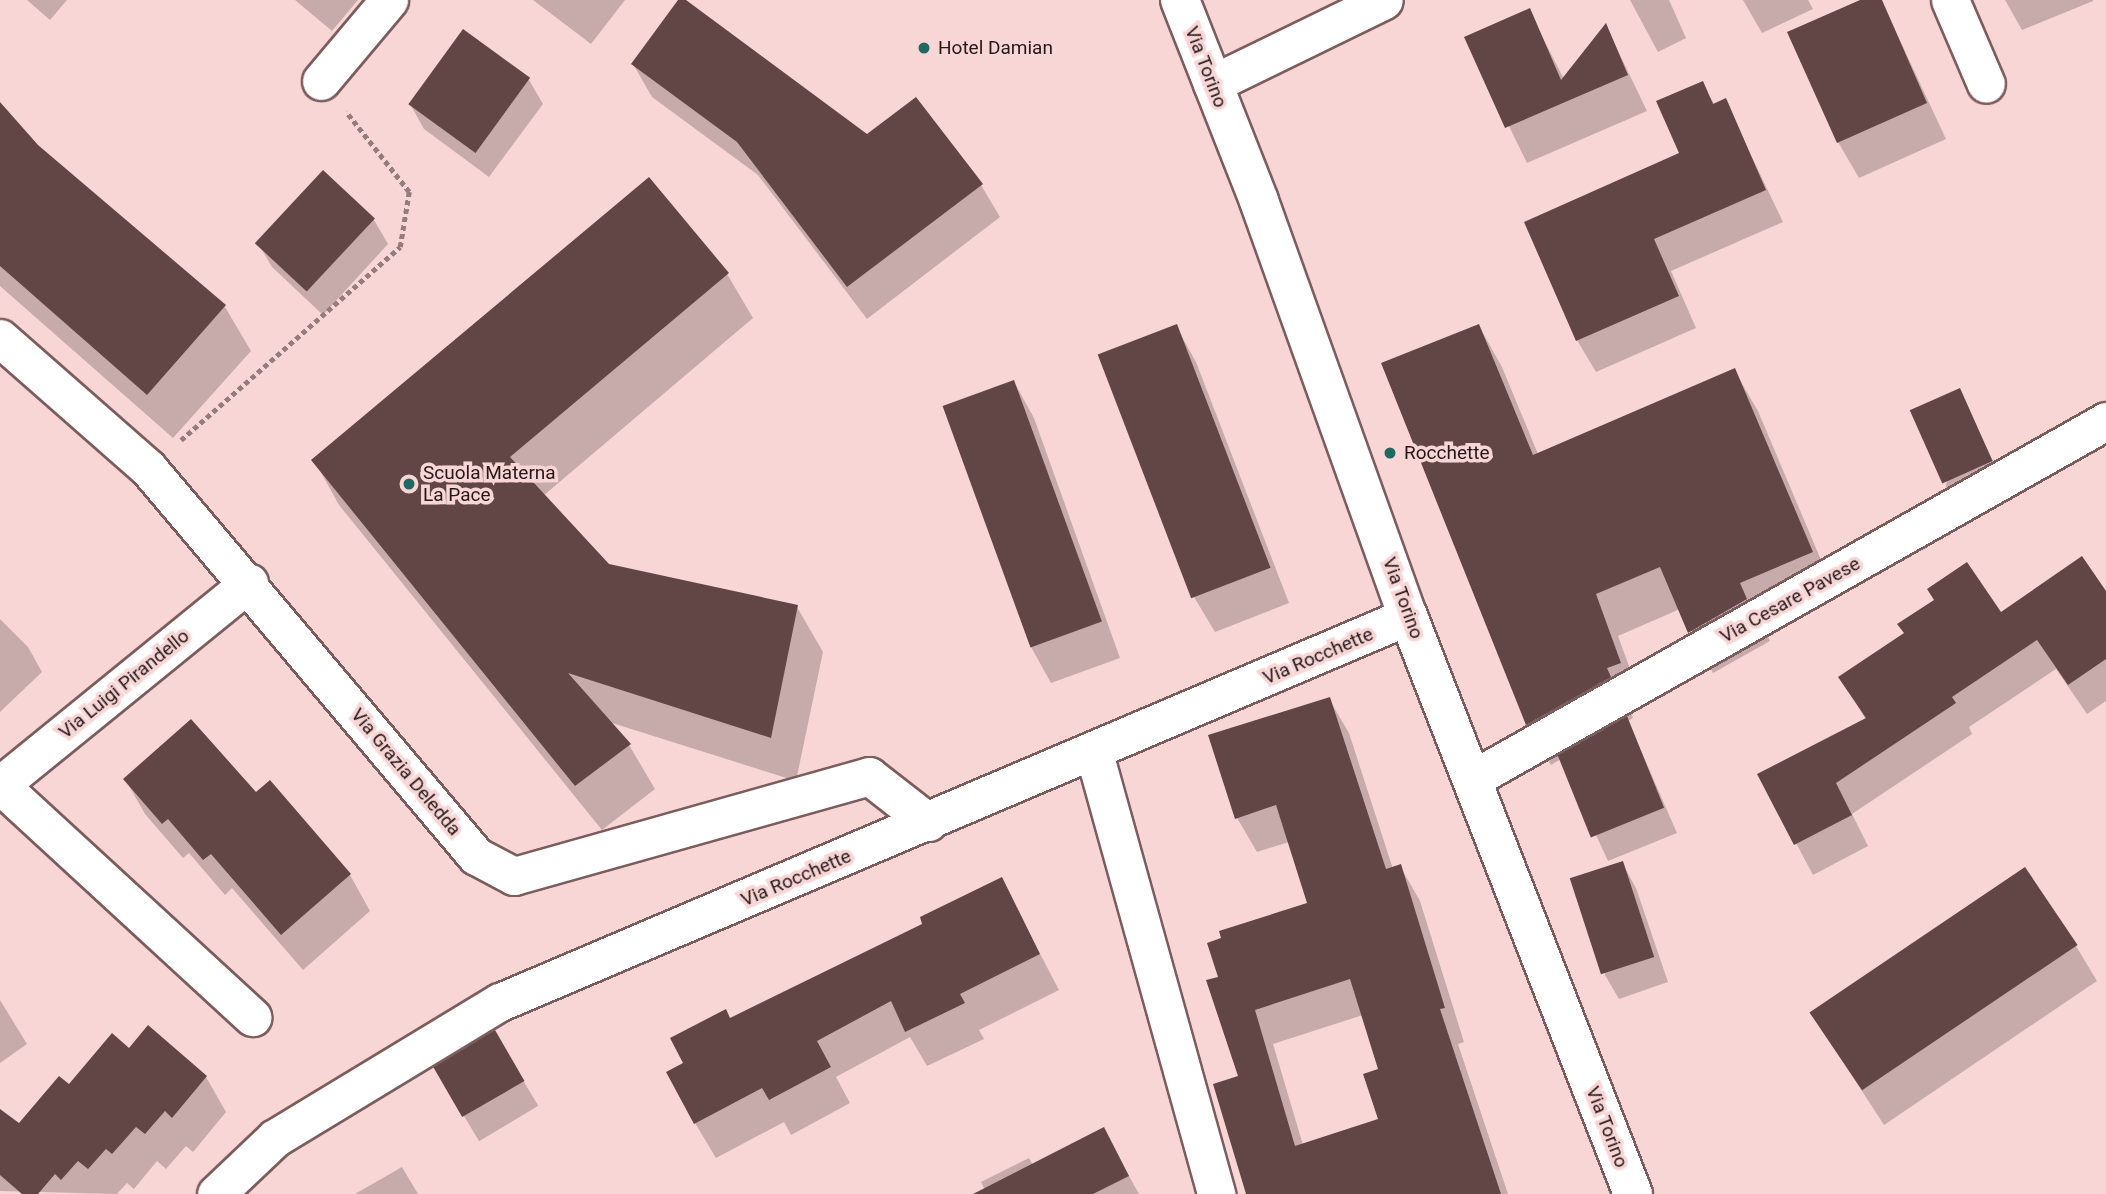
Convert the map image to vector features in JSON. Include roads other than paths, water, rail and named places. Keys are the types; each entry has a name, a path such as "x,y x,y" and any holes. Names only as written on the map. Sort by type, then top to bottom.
{"main road":[{"name":"Via Torino","path":"1180,0 1408,616 1474,778 1633,1194"}],"street":[{"path":"321,82 389,0"},
{"path":"1212,84 1384,0"},
{"path":"1950,0 1986,85"},
{"name":"Via Grazia Deledda","path":"0,338 148,468 249,583 476,856 514,876 869,776 928,822"},
{"name":"Via Cesare Pavese","path":"1474,778 2106,421"},
{"name":"Via Luigi Pirandello","path":"0,785 249,583"},
{"name":"Via Rocchette","path":"216,1194 275,1138 500,1002 1094,753 1408,616"},
{"path":"1094,753 1216,1194"},
{"path":"0,785 252,1017"}],"place":[{"name":"Hotel Damian","path":"924,48"},
{"name":"Rocchette","path":"1390,453"},
{"name":"Scuola Materna La Pace","path":"409,484"}]}
